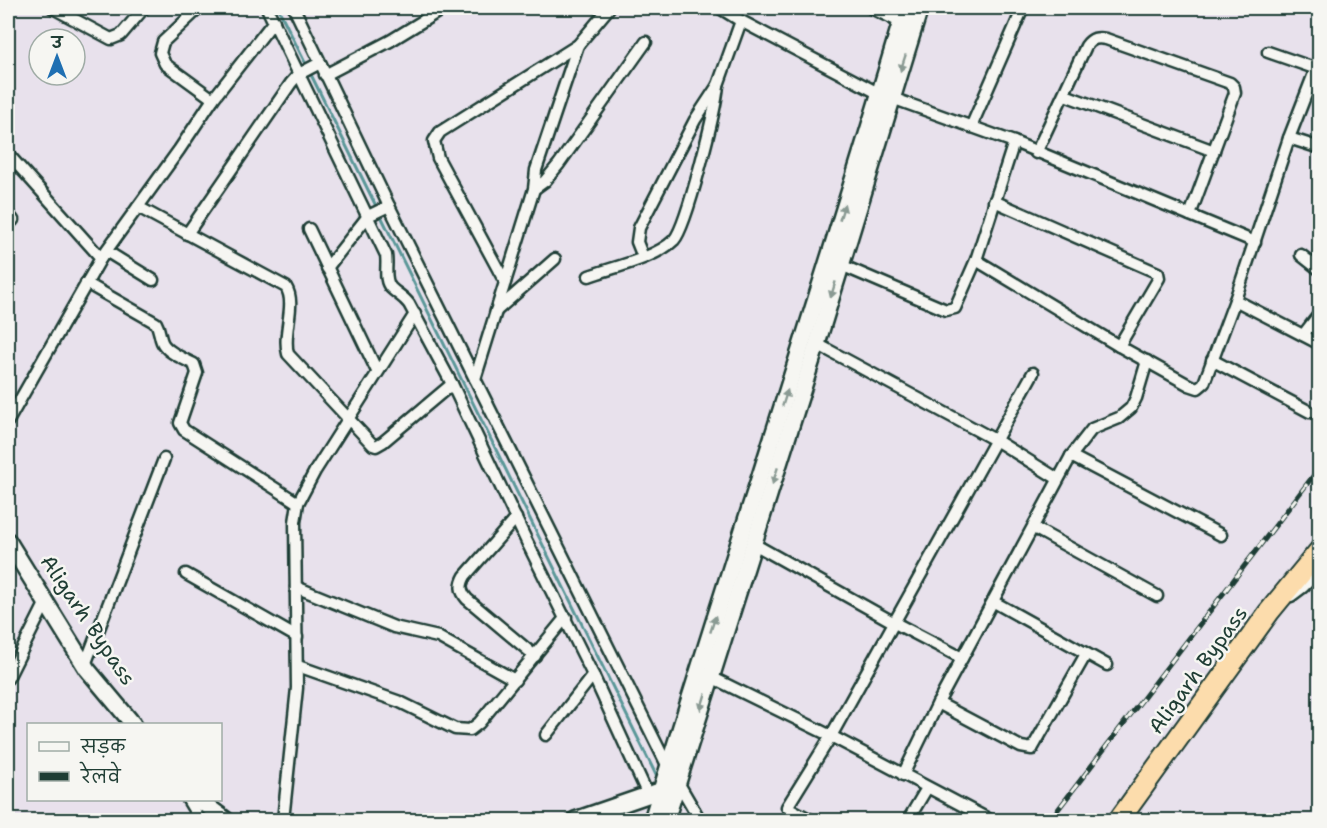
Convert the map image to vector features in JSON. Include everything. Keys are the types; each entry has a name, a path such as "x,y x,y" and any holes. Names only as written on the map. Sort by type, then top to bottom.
{"highway":[{"name":"Aligarh Bypass","path":"1119,820 1269,612 1320,550"}],"main road":[{"path":"666,820 666,788 669,769 697,672 800,350 885,95 920,8"},
{"path":"652,820 711,677 817,344 841,265 903,15"},
{"name":"Aligarh Bypass","path":"9,548 85,665 132,723"},
{"path":"575,820 666,788"},
{"path":"200,801 226,820"}],"street":[{"path":"53,8 111,39 121,35 144,8"},
{"path":"199,8 163,42 160,52 165,64 213,99"},
{"path":"267,8 309,69 378,211 475,379 669,769"},
{"path":"294,8 309,69"},
{"path":"309,69 326,75 390,41 440,8"},
{"path":"505,282 438,158 434,141 440,132 578,45 609,8"},
{"path":"720,8 885,95 1014,142 1255,242"},
{"path":"871,8 903,15"},
{"path":"970,127 1023,8"},
{"path":"8,421 104,254 213,99 274,21"},
{"path":"643,257 637,242 639,228 695,120 718,85 741,21"},
{"path":"1036,153 1086,46 1092,39 1098,38 1230,83 1235,93 1190,215"},
{"path":"534,189 545,181 559,164 646,42"},
{"path":"475,379 534,189 536,170 578,45"},
{"path":"976,260 1119,346 1198,388 1204,383 1235,300 1289,138 1318,66 1268,52"},
{"path":"187,234 309,69"},
{"path":"326,75 378,211 387,258 388,283 393,290 403,295 452,384 593,675 666,788 700,820"},
{"path":"589,276 643,257 669,244 678,235 716,106 718,85"},
{"path":"1065,95 1214,151"},
{"path":"1289,138 1320,148"},
{"path":"841,265 940,308 951,310 958,303 976,260 1014,142"},
{"path":"8,154 104,254 153,280"},
{"path":"994,201 1158,273 1159,278 1119,346"},
{"path":"138,207 286,287 290,298 286,337 288,354 347,419 376,446 452,384"},
{"path":"327,268 378,211"},
{"path":"8,214 13,220 8,225"},
{"path":"309,230 377,371"},
{"path":"1301,255 1320,270"},
{"path":"496,311 555,259"},
{"path":"86,283 156,323 162,342 167,349 196,366 196,373 180,423 184,430 298,503"},
{"path":"1235,300 1320,344"},
{"path":"1303,335 1320,313"},
{"path":"284,820 298,666 294,538 298,503 347,419 415,314"},
{"path":"817,344 997,441 1058,478"},
{"path":"1212,360 1310,412"},
{"path":"903,776 938,703 1034,528 1058,478 1071,456 1092,429 1119,418 1131,408 1147,361"},
{"path":"811,820 787,807 831,736 1034,373"},
{"path":"1071,456 1221,535"},
{"path":"85,665 164,459"},
{"path":"516,518 465,576 461,589 467,599 535,656"},
{"path":"1034,528 1157,596"},
{"path":"753,544 893,622 962,657"},
{"path":"1269,612 1303,587 1320,570"},
{"path":"186,574 297,637"},
{"path":"296,587 394,627 438,637 515,680"},
{"path":"994,602 1107,665"},
{"path":"8,678 45,604"},
{"path":"298,666 400,702 462,730 470,730 475,728 566,617"},
{"path":"938,703 1021,747 1032,749 1086,654"},
{"path":"546,735 593,675"},
{"path":"711,677 831,736 990,820"},
{"path":"908,820 927,788"},
{"path":"189,801 200,820"}],"waterway":[{"path":"278,8 377,208"},
{"path":"380,214 659,781"}],"railway":[{"path":"1050,820 1320,467"}]}
